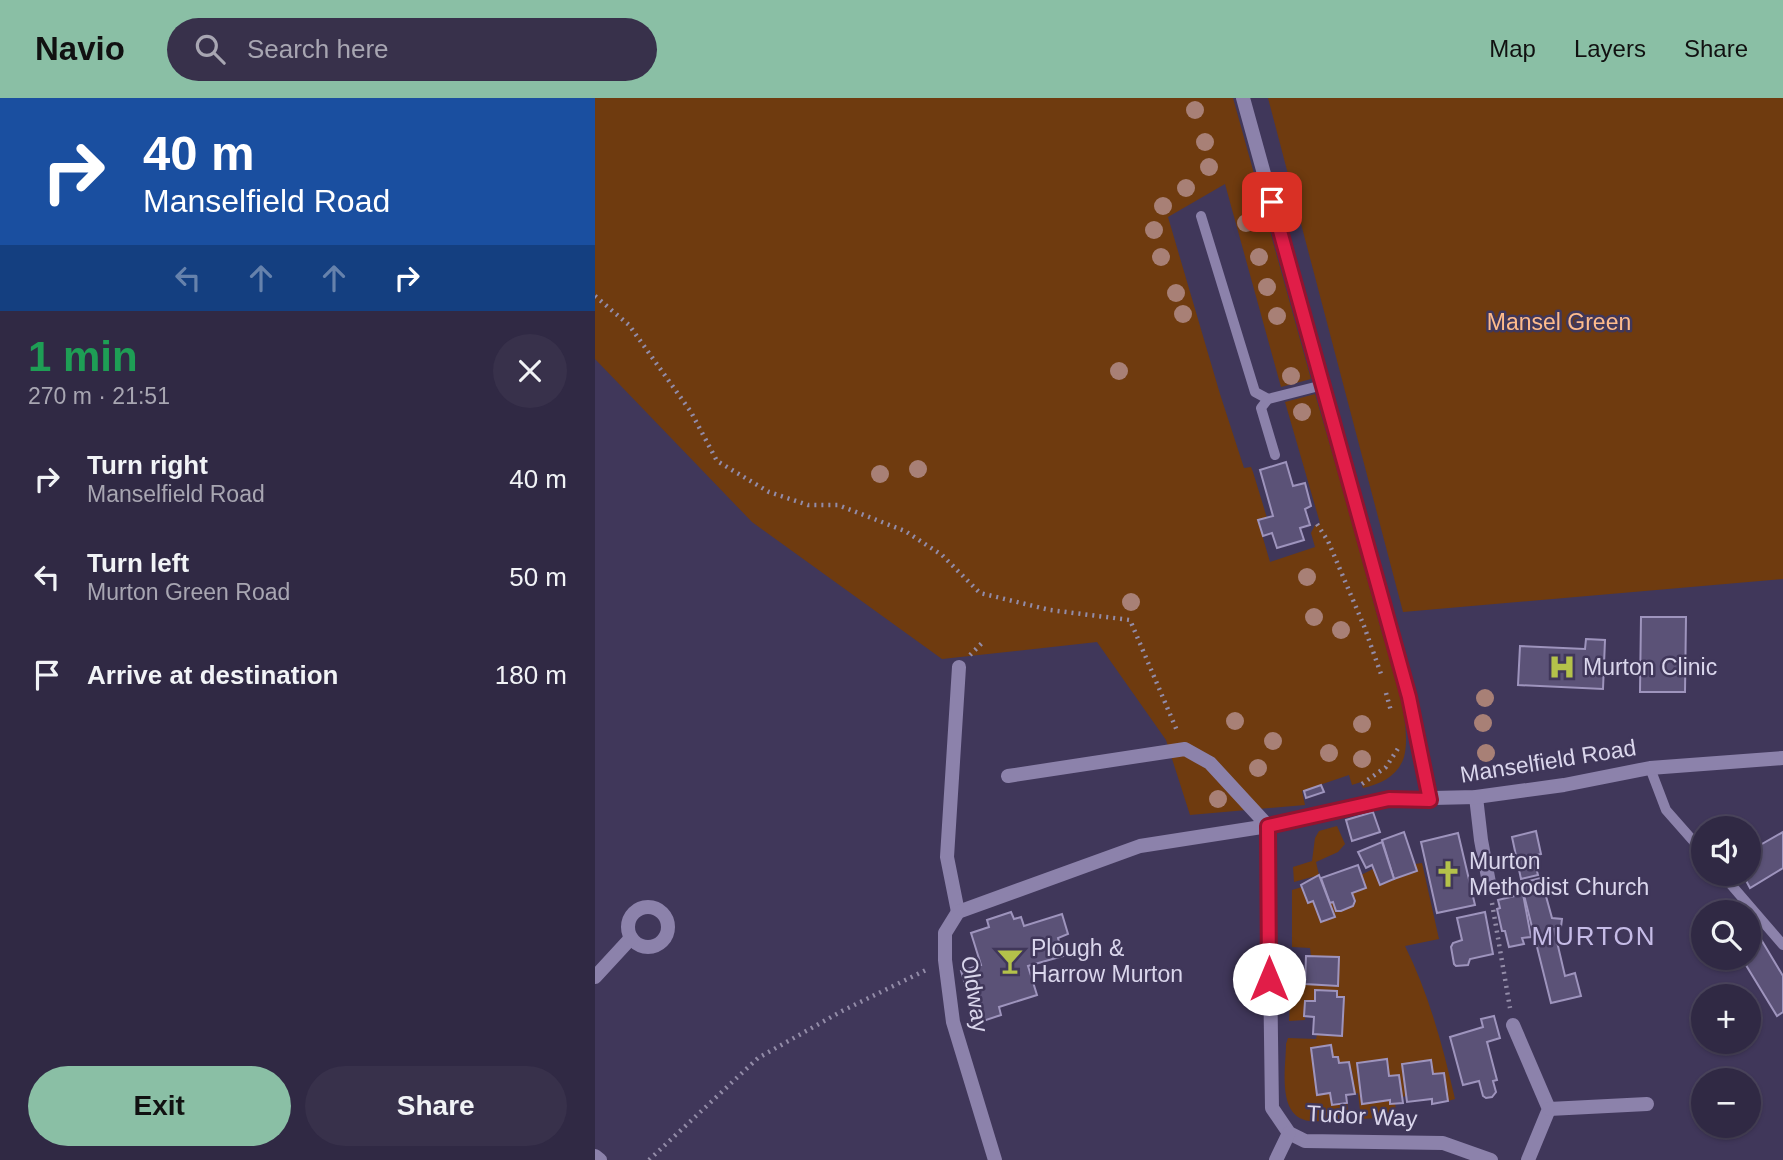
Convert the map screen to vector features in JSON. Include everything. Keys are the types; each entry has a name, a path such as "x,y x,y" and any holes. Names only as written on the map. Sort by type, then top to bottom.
{"street":[{"path":"1244,98 1409,697 1430,800"},
{"path":"958,912 947,857 959,667"},
{"path":"1008,776 1185,749 1210,764 1268,826"},
{"name":"Manselfield Road","path":"958,912 1140,846 1268,826 1389,799 1476,797 1564,785 1650,768 1783,758"},
{"path":"1476,797 1490,888"},
{"name":"Tudor Way","path":"1268,826 1272,1108 1289,1133 1305,1141 1443,1143 1491,1160"},
{"name":"Oldway","path":"958,912 945,933 945,960 953,1022 995,1160"},
{"path":"595,977 631,938"},
{"path":"1513,1025 1549,1109 1528,1160"},
{"path":"1549,1109 1647,1104"},
{"path":"1276,1160 1289,1133"},
{"path":"595,1156 600,1160"}],"lane":[{"path":"1201,216 1255,391 1268,399"},
{"path":"1275,455 1261,408 1268,399 1323,385"},
{"path":"1650,768 1666,810 1691,838"},
{"path":"1732,886 1783,945"}],"path":[{"path":"595,296 629,325 691,412 717,461 768,492 808,505 838,505 905,531 941,555 980,593 1050,610 1130,620 1185,749"},
{"path":"1317,524 1328,541 1369,637 1394,722"},
{"path":"1362,784 1378,775 1392,760 1399,740"},
{"path":"1490,888 1513,1025"},
{"path":"649,1160 758,1058 842,1011 945,960"}],"green space":[{"path":"595,98 1233,98 1311,379 1281,387 1225,184 1168,217 1244,468 1251,467 1267,518 1258,521 1270,562 1315,547 1311,533 1315,525 1320,523 1285,402 1315,394 1403,710 1406,743 1404,757 1398,769 1382,781 1363,788 1361,782 1352,785 1349,775 1302,791 1305,805 1190,815 1166,740 1097,642 942,659 752,522 595,359"},
{"name":"Mansel Green","path":"1268,98 1783,98 1783,579 1403,612"},
{"path":"1337,826 1345,844 1338,852 1316,862 1319,875 1294,882 1293,867 1312,861 1315,838 1319,831"},
{"path":"1422,863 1439,939 1405,946 1435,1021 1455,1099 1448,1101 1444,1073 1433,1074 1431,1060 1402,1064 1406,1096 1402,1097 1399,1075 1389,1076 1387,1060 1357,1063 1362,1103 1390,1100 1391,1104 1395,1103 1397,1117 1361,1119 1352,1071 1339,1063 1338,1057 1311,1048 1317,1094 1330,1093 1333,1105 1347,1103 1349,1119 1310,1121 1299,1118 1287,1101 1285,1090 1288,1038 1341,1036 1344,998 1337,997 1336,991 1315,990 1315,1001 1305,1001 1305,1020 1289,1021 1292,965 1305,969 1305,984 1337,986 1339,958 1311,956 1310,948 1292,947 1292,890 1302,887 1308,903 1313,901 1321,922 1330,903 1333,902 1336,910 1341,911 1353,906 1355,901 1352,893 1366,888 1361,875 1373,869 1381,885 1417,870 1415,864"}],"building":[{"path":"1286,462 1293,486 1305,483 1311,506 1305,509 1310,525 1300,528 1304,540 1277,548 1272,533 1263,536 1258,520 1273,516 1260,470"},
{"path":"1641,617 1686,617 1685,692 1640,692"},
{"name":"Murton Clinic","path":"1586,639 1605,640 1603,689 1518,685 1520,646 1585,649"},
{"path":"1321,785 1324,792 1306,798 1304,791"},
{"path":"1373,812 1380,832 1352,841 1346,820"},
{"path":"1536,831 1541,854 1533,856 1538,875 1521,879 1512,837"},
{"path":"1404,832 1417,871 1394,879 1382,840"},
{"path":"1783,832 1783,868 1761,881 1761,845"},
{"name":"Murton Methodist Church","path":"1458,833 1475,905 1437,913 1421,842"},
{"path":"1382,842 1394,879 1380,885 1372,865 1366,868 1358,852"},
{"path":"1358,865 1366,888 1352,893 1355,901 1353,906 1336,911 1333,902 1330,903 1321,878"},
{"path":"1319,875 1335,917 1321,922 1313,901 1308,903 1301,885"},
{"path":"1541,878 1552,918 1562,919 1561,927 1554,929 1565,976 1575,973 1581,996 1551,1003 1521,883"},
{"path":"1523,894 1531,937 1522,938 1524,944 1509,947 1505,931 1502,931 1497,909 1500,908 1498,900"},
{"path":"1011,912 1014,919 1021,917 1024,926 1062,914 1068,934 1058,938 1063,956 1028,966 1037,995 999,1007 1001,1015 980,1022 961,971 981,965 971,933 989,927 987,920"},
{"path":"1485,912 1493,954 1470,959 1468,965 1456,966 1451,947 1453,943 1462,940 1457,918"},
{"path":"1761,939 1783,976 1783,1012 1777,1016 1761,990 1761,984 1757,984 1749,970 1761,970"},
{"path":"1306,956 1339,957 1338,986 1305,984"},
{"path":"1315,990 1337,991 1337,997 1344,997 1342,1036 1313,1034 1314,1017 1304,1016 1305,1001 1315,1001"},
{"path":"1494,1016 1500,1038 1487,1042 1497,1080 1493,1081 1496,1092 1492,1097 1486,1098 1479,1081 1463,1085 1450,1037 1483,1027 1481,1019"},
{"path":"1331,1045 1333,1057 1338,1057 1339,1063 1349,1062 1355,1094 1346,1095 1347,1103 1332,1105 1330,1093 1317,1095 1311,1048"},
{"path":"1387,1059 1389,1076 1399,1075 1403,1103 1390,1104 1390,1100 1362,1104 1357,1063"},
{"path":"1431,1060 1433,1074 1444,1073 1448,1101 1432,1104 1432,1099 1407,1102 1402,1064"}],"place":[{"name":"Murton Clinic","path":"1562,667"},
{"name":"Murton Methodist Church","path":"1448,874"},
{"name":"Plough & Harrow Murton","path":"1010,961"}],"district":[{"name":"MURTON","path":"1594,936"}],"route":[{"path":"1269,979 1268,826 1389,799 1430,800 1409,697 1272,202"}]}
